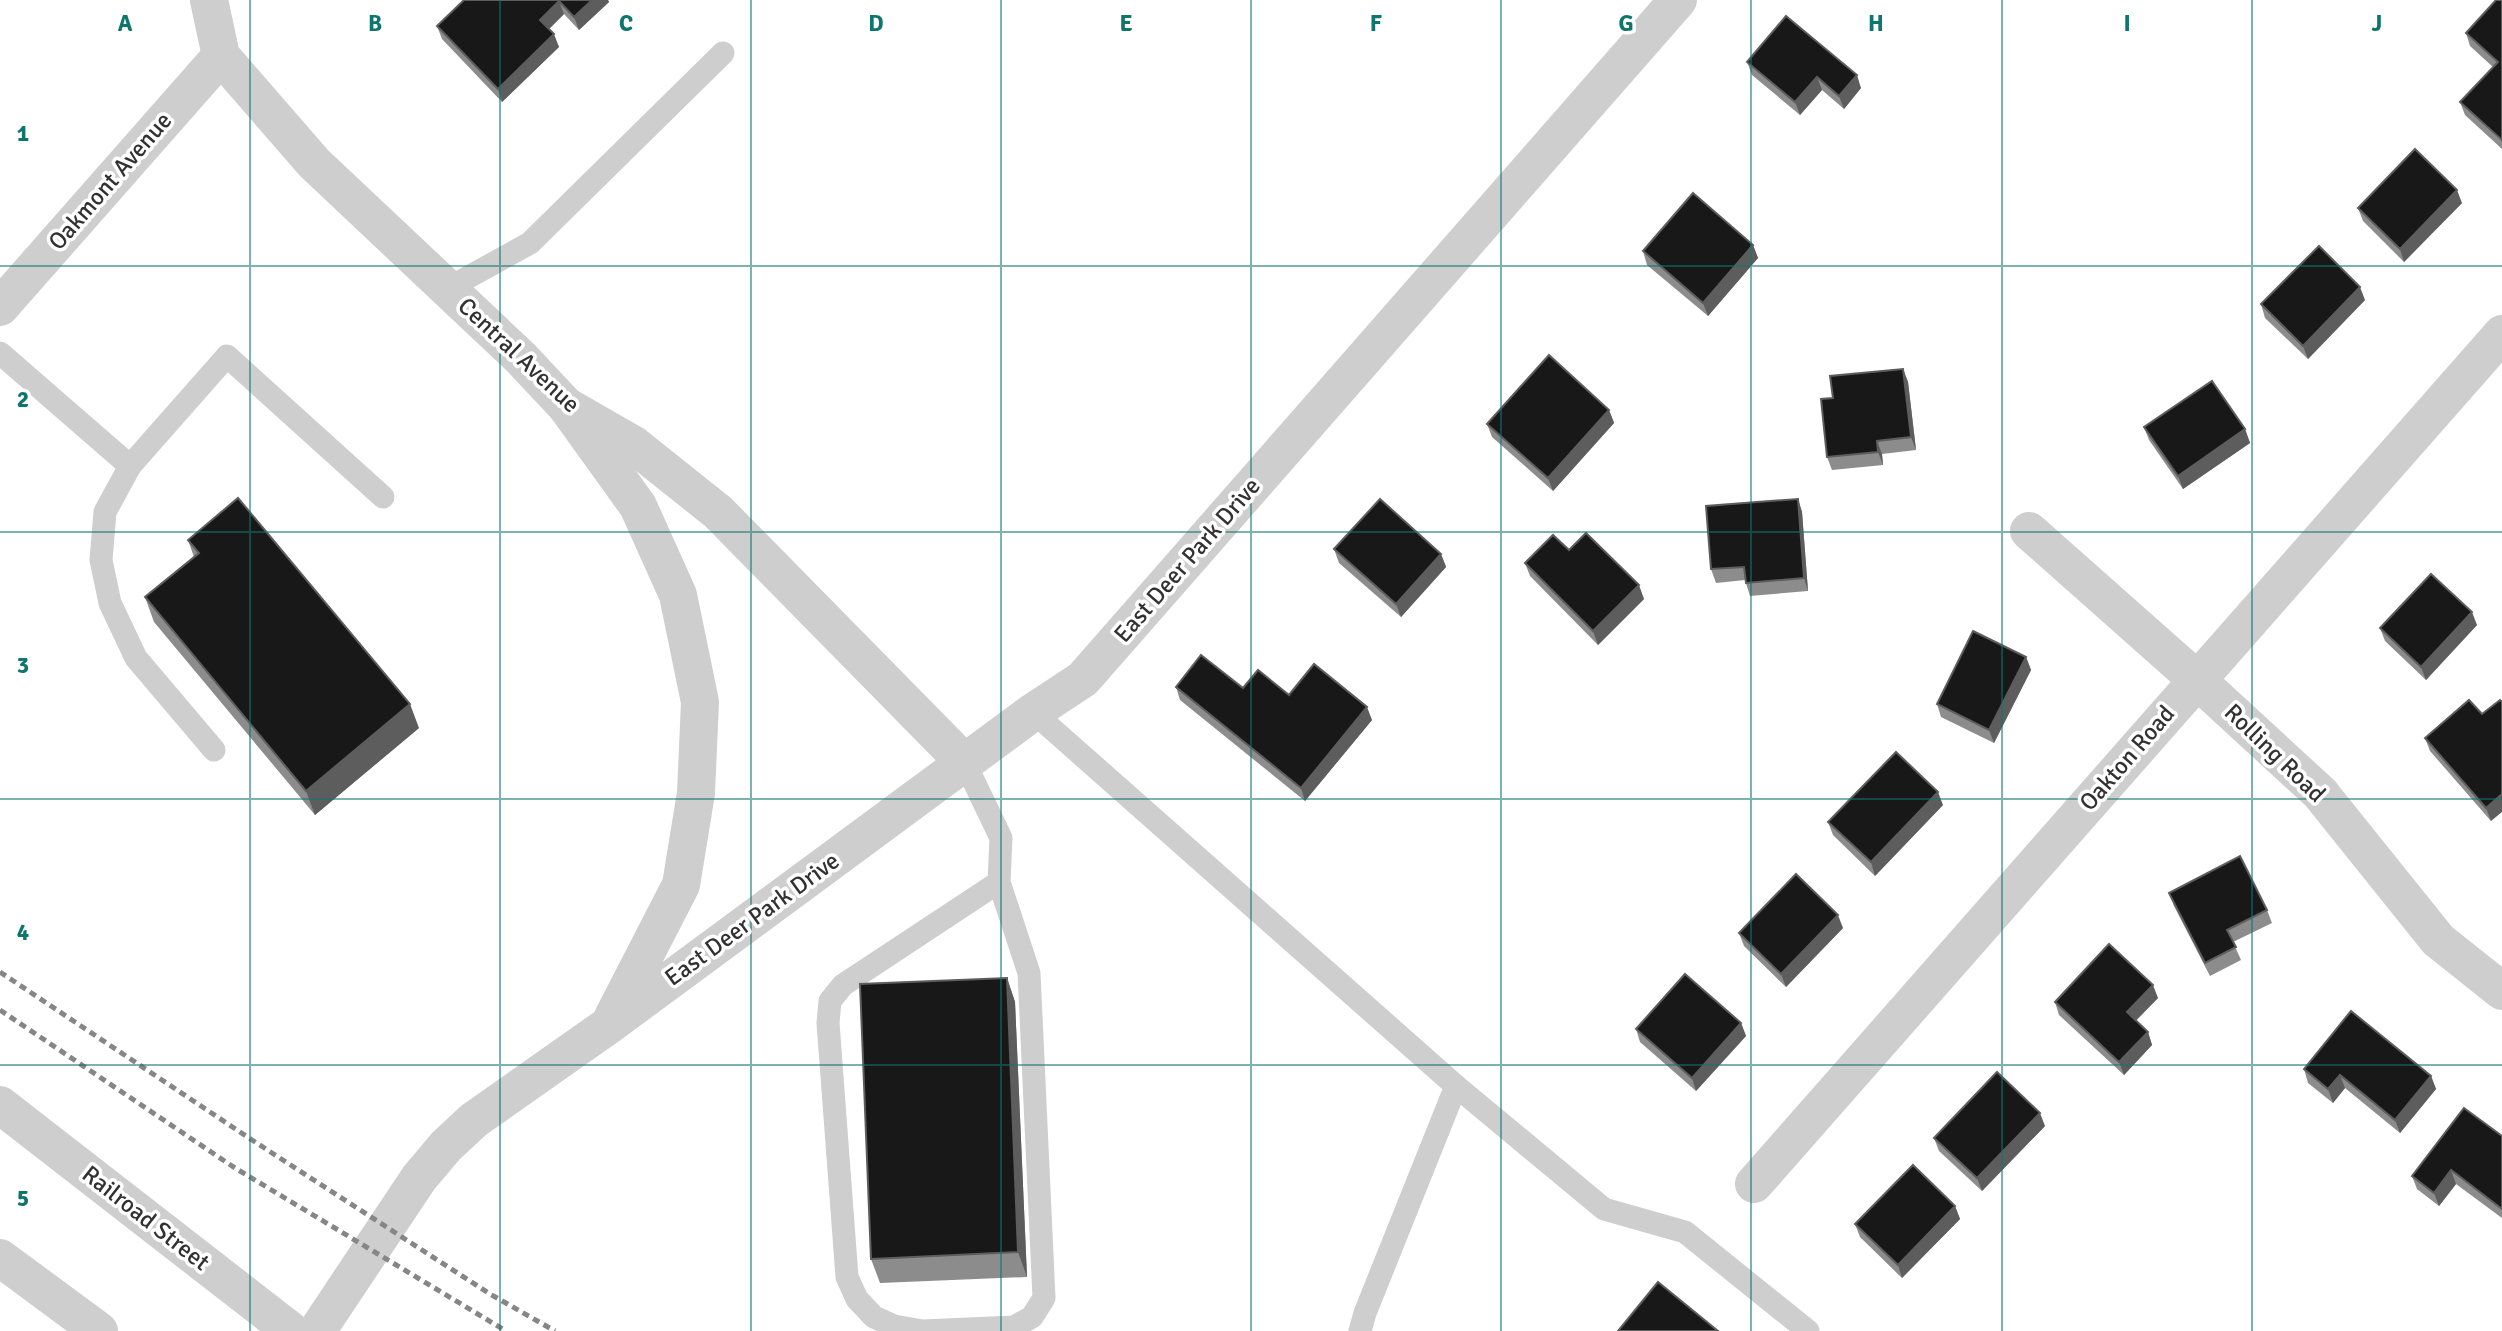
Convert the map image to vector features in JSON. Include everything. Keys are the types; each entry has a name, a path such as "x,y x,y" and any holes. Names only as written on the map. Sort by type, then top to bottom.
{"street":[{"name":"Central Avenue","path":"209,0 221,56 314,163 520,358 566,406 634,445 719,512 965,763"},
{"name":"East Deer Park Drive","path":"327,1317 419,1178 446,1146 474,1120 608,1025 1033,712 1083,679 1678,0"},
{"name":"Oakmont Avenue","path":"0,307 221,56"},
{"name":"Oakton Road","path":"1754,1184 2502,334"},
{"name":"East Deer Park Drive","path":"566,406 638,506 678,595 700,702 696,793 681,885 608,1025"},
{"name":"Rolling Road","path":"2029,531 2320,793 2438,940 2502,991"},
{"name":"Railroad Street","path":"0,1105 291,1331"},
{"path":"0,1258 99,1331"}],"lane":[{"path":"447,289 530,243 723,54"},
{"path":"0,354 130,466"},
{"path":"214,750 136,658 110,603 101,560 105,512 130,466 228,356 383,497"},
{"path":"1033,712 1456,1086 1604,1209 1685,1232 1808,1331"},
{"path":"965,763 1000,838 999,882 1029,973 1044,1298 1032,1317 1014,1326 923,1331 894,1326 874,1317 865,1308 857,1299 847,1276 828,1023 830,1001 843,985 999,882"},
{"path":"1360,1331 1456,1086"}],"building":[{"path":"464,0 592,0 574,17 559,1 540,20 554,34 498,89 437,26"},
{"path":"2496,0 2502,0 2502,140 2460,102 2498,62 2466,33"},
{"path":"1786,16 1857,75 1839,96 1817,77 1795,102 1747,62"},
{"path":"2415,149 2457,190 2400,249 2358,208"},
{"path":"1693,193 1753,245 1703,303 1643,251"},
{"path":"2319,246 2360,287 2303,346 2261,304"},
{"path":"1549,355 1609,410 1548,478 1487,424"},
{"path":"1903,369 1911,437 1877,441 1878,452 1827,457 1821,399 1833,398 1830,376"},
{"path":"2212,381 2245,429 2178,476 2144,427"},
{"path":"238,498 410,704 306,791 145,597 199,553 188,540"},
{"path":"1380,499 1441,554 1396,604 1334,549"},
{"path":"1798,499 1804,578 1746,583 1744,567 1711,569 1706,506"},
{"path":"1586,533 1639,585 1593,631 1525,563 1553,535 1569,550"},
{"path":"2431,574 2472,612 2421,667 2380,628"},
{"path":"1973,631 2026,657 1989,730 1937,704"},
{"path":"1201,655 1243,688 1258,670 1289,695 1314,664 1367,707 1301,788 1176,687"},
{"path":"2469,700 2482,714 2500,700 2502,702 2502,794 2486,808 2425,738"},
{"path":"1896,752 1938,792 1871,862 1828,822"},
{"path":"2240,856 2267,910 2227,930 2236,947 2205,963 2169,893"},
{"path":"1796,874 1838,915 1781,974 1739,933"},
{"path":"2109,944 2153,985 2127,1012 2148,1032 2119,1062 2055,1002"},
{"path":"1685,974 1741,1023 1692,1078 1636,1029"},
{"path":"1007,978 1018,1252 871,1259 860,984"},
{"path":"2351,1011 2431,1076 2395,1120 2340,1075 2328,1089 2304,1069"},
{"path":"1997,1072 2040,1113 1977,1178 1934,1138"},
{"path":"2464,1108 2502,1136 2502,1209 2451,1170 2434,1193 2412,1176"},
{"path":"1913,1165 1955,1206 1898,1265 1855,1224"},
{"path":"1658,1282 1718,1331 1618,1331"}],"railway":[{"path":"0,972 490,1294 555,1331"},
{"path":"0,1010 235,1168 506,1331"}]}
